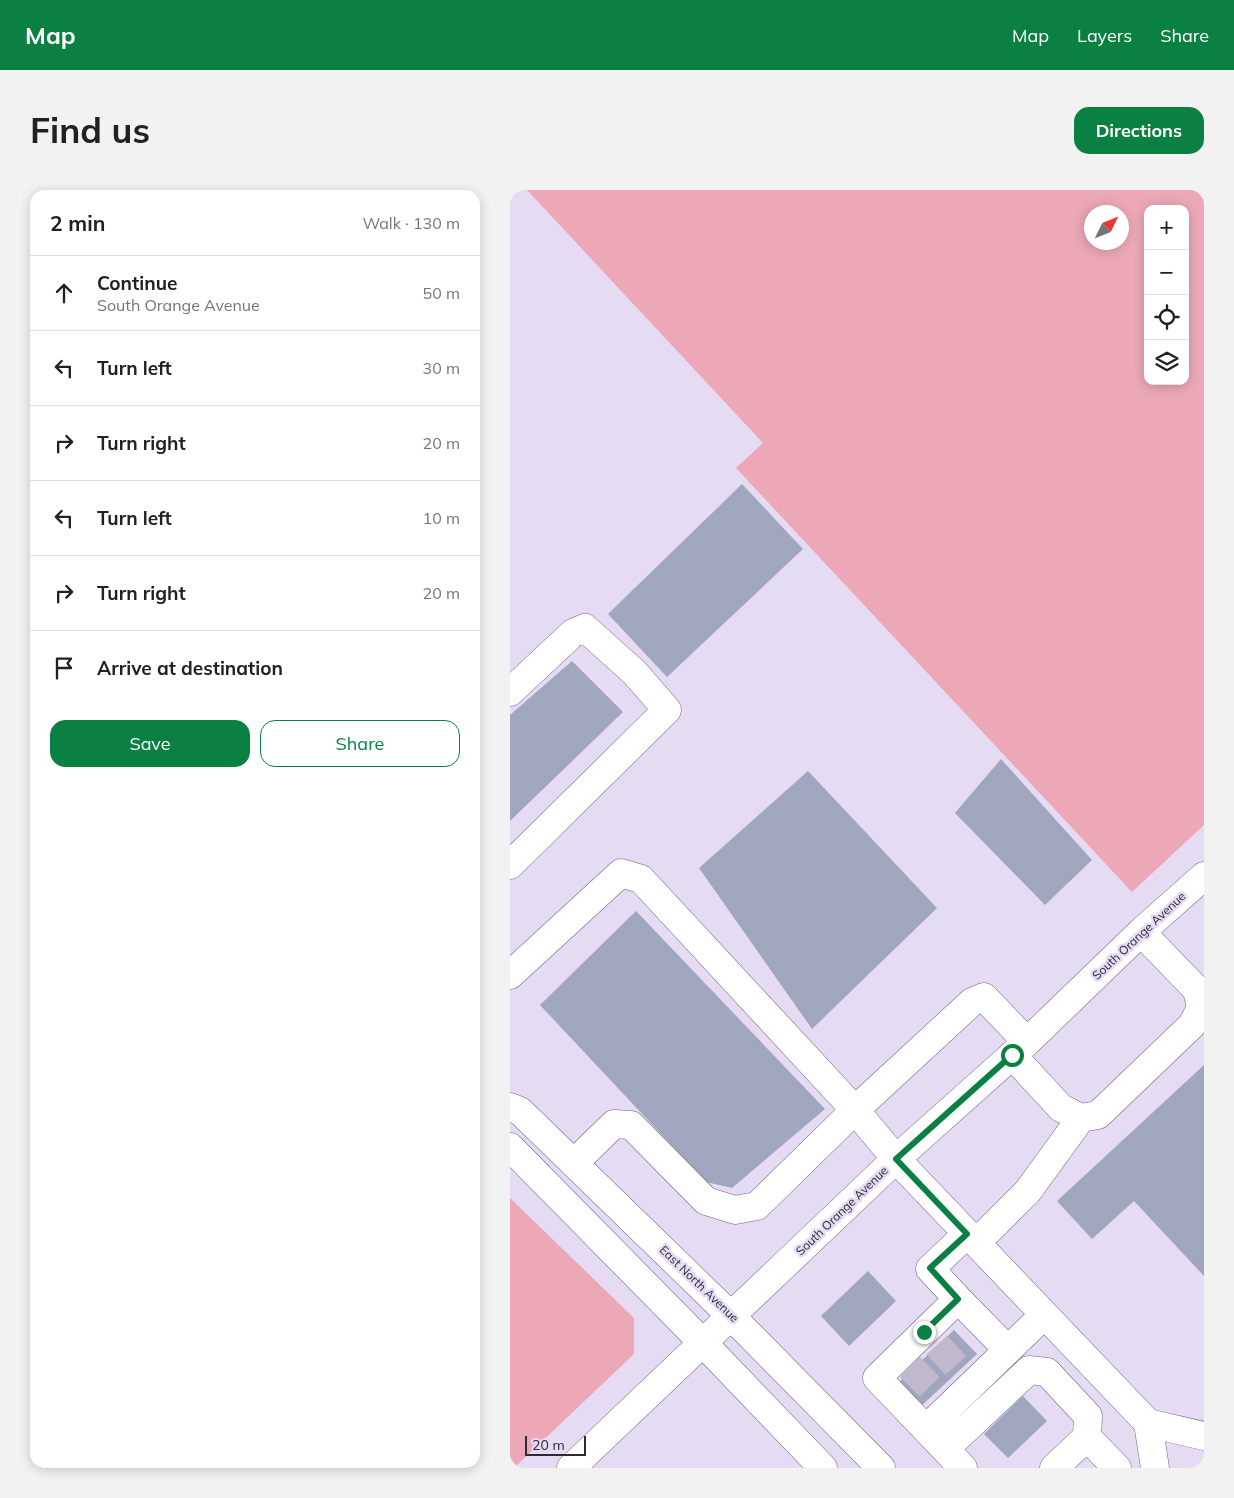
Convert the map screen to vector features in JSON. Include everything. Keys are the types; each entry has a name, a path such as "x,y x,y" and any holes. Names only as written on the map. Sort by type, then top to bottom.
{"street":[{"path":"510,692 572,633 586,628 635,673 668,710 510,865"},
{"path":"510,975 621,873 641,879 855,1110 896,1159 1148,1423 1204,1436"},
{"name":"South Orange Avenue","path":"571,1468 896,1159 1204,876"},
{"path":"574,1163 614,1124 631,1125 706,1201 735,1210 757,1206 855,1110 972,1002 984,997 1061,1108 1081,1118 1098,1115 1192,1025 1202,1008 1197,990 1141,932"},
{"name":"East North Avenue","path":"510,1107 520,1110 731,1316 882,1468"},
{"path":"1008,1350 930,1268 972,1239 1028,1191 1081,1118"},
{"path":"510,1147 703,1342 823,1468"},
{"path":"958,1299 930,1338 904,1362 877,1378 954,1458 1029,1370 1047,1372 1088,1416 1087,1438 1054,1468"},
{"path":"926,1429 941,1399 966,1375 1008,1350 1044,1315"},
{"path":"1148,1423 1155,1468"},
{"path":"1087,1438 1117,1468"}],"shaded area":[{"path":"527,190 1204,190 1204,825 1132,892 736,468 763,443"},
{"path":"510,1198 634,1318 634,1354 514,1468 510,1468"}],"building":[{"path":"742,484 803,549 667,677 608,614"},
{"path":"572,661 623,712 510,821 510,715"},
{"path":"1001,759 1092,860 1045,905 955,813"},
{"path":"808,771 937,908 812,1029 699,868"},
{"path":"636,911 825,1109 732,1188 706,1182 540,1005"},
{"path":"1204,1065 1204,1276 1134,1201 1092,1239 1057,1201"},
{"path":"868,1271 896,1301 849,1346 821,1316"},
{"path":"954,1330 977,1354 918,1409 896,1385"},
{"path":"1023,1396 1047,1421 1008,1458 984,1434"}],"tunnel":[{"path":"937,1345 958,1368"},
{"path":"910,1367 934,1391"}],"route":[{"path":"924,1332 958,1299 930,1268 967,1234 896,1159 1012,1055"}]}
